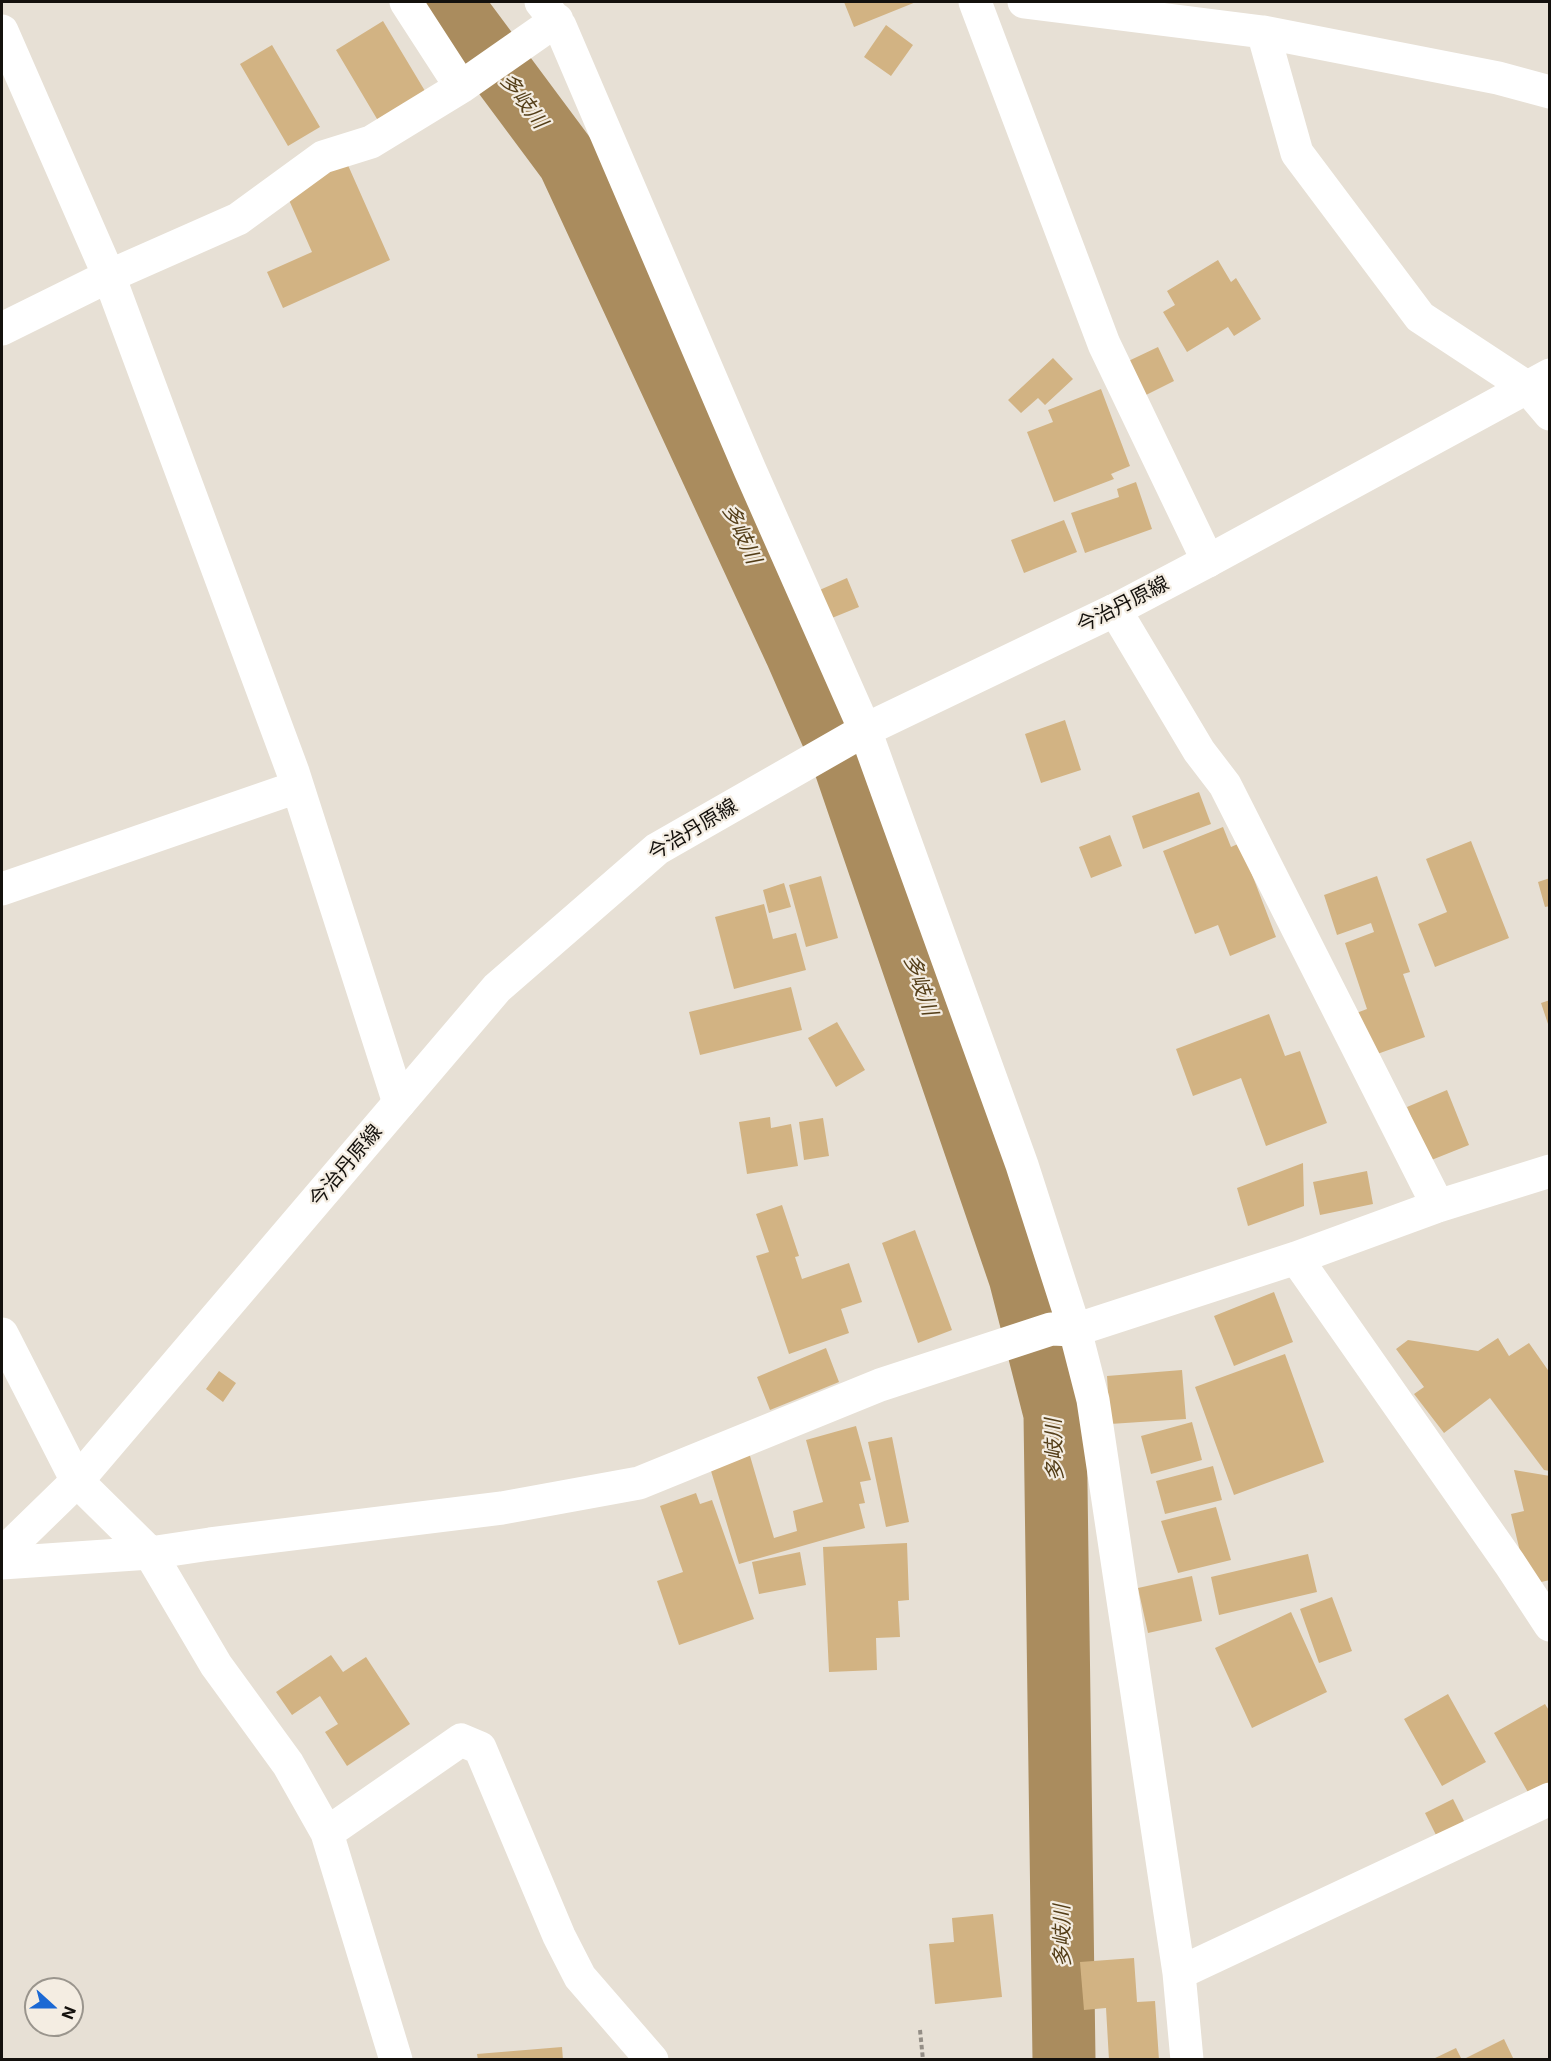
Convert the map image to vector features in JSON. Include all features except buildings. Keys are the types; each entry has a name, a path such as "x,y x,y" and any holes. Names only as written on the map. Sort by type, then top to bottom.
{"street":[{"path":"406,2 461,87"},
{"path":"975,2 1104,344 1208,561"},
{"path":"1024,2 1263,32 1498,78 1550,92"},
{"path":"2,329 109,276 238,219 323,157 371,142 461,87 549,11 865,730 1022,1166 1076,1330 1093,1400 1179,1973 1187,2060"},
{"path":"2,31 109,276 297,787 399,1103"},
{"path":"1263,32 1297,153 1413,308 1420,317 1539,382 1550,414"},
{"name":"今治丹原線","path":"2,1554 77,1481 497,988 657,849 865,730 1115,610 1539,382"},
{"path":"1115,610 1200,751 1225,785 1438,1206"},
{"path":"2,889 297,787"},
{"path":"2,1563 150,1553 221,1542 502,1508 639,1483 880,1385 1051,1329 1076,1330 1296,1258 1438,1206 1550,1171"},
{"path":"1296,1258 1510,1564 1550,1625"},
{"path":"2,1334 77,1481 150,1553 216,1665 288,1764 327,1833 396,2060"},
{"path":"327,1833 460,1740 480,1748 559,1936 580,1977 652,2060"},
{"path":"1179,1973 1550,1799"}],"path":[{"path":"920,2031 923,2060"}],"waterway":[{"name":"多岐川","path":"450,2 569,162 796,652 844,762 1020,1277 1055,1414 1064,2060"}]}
